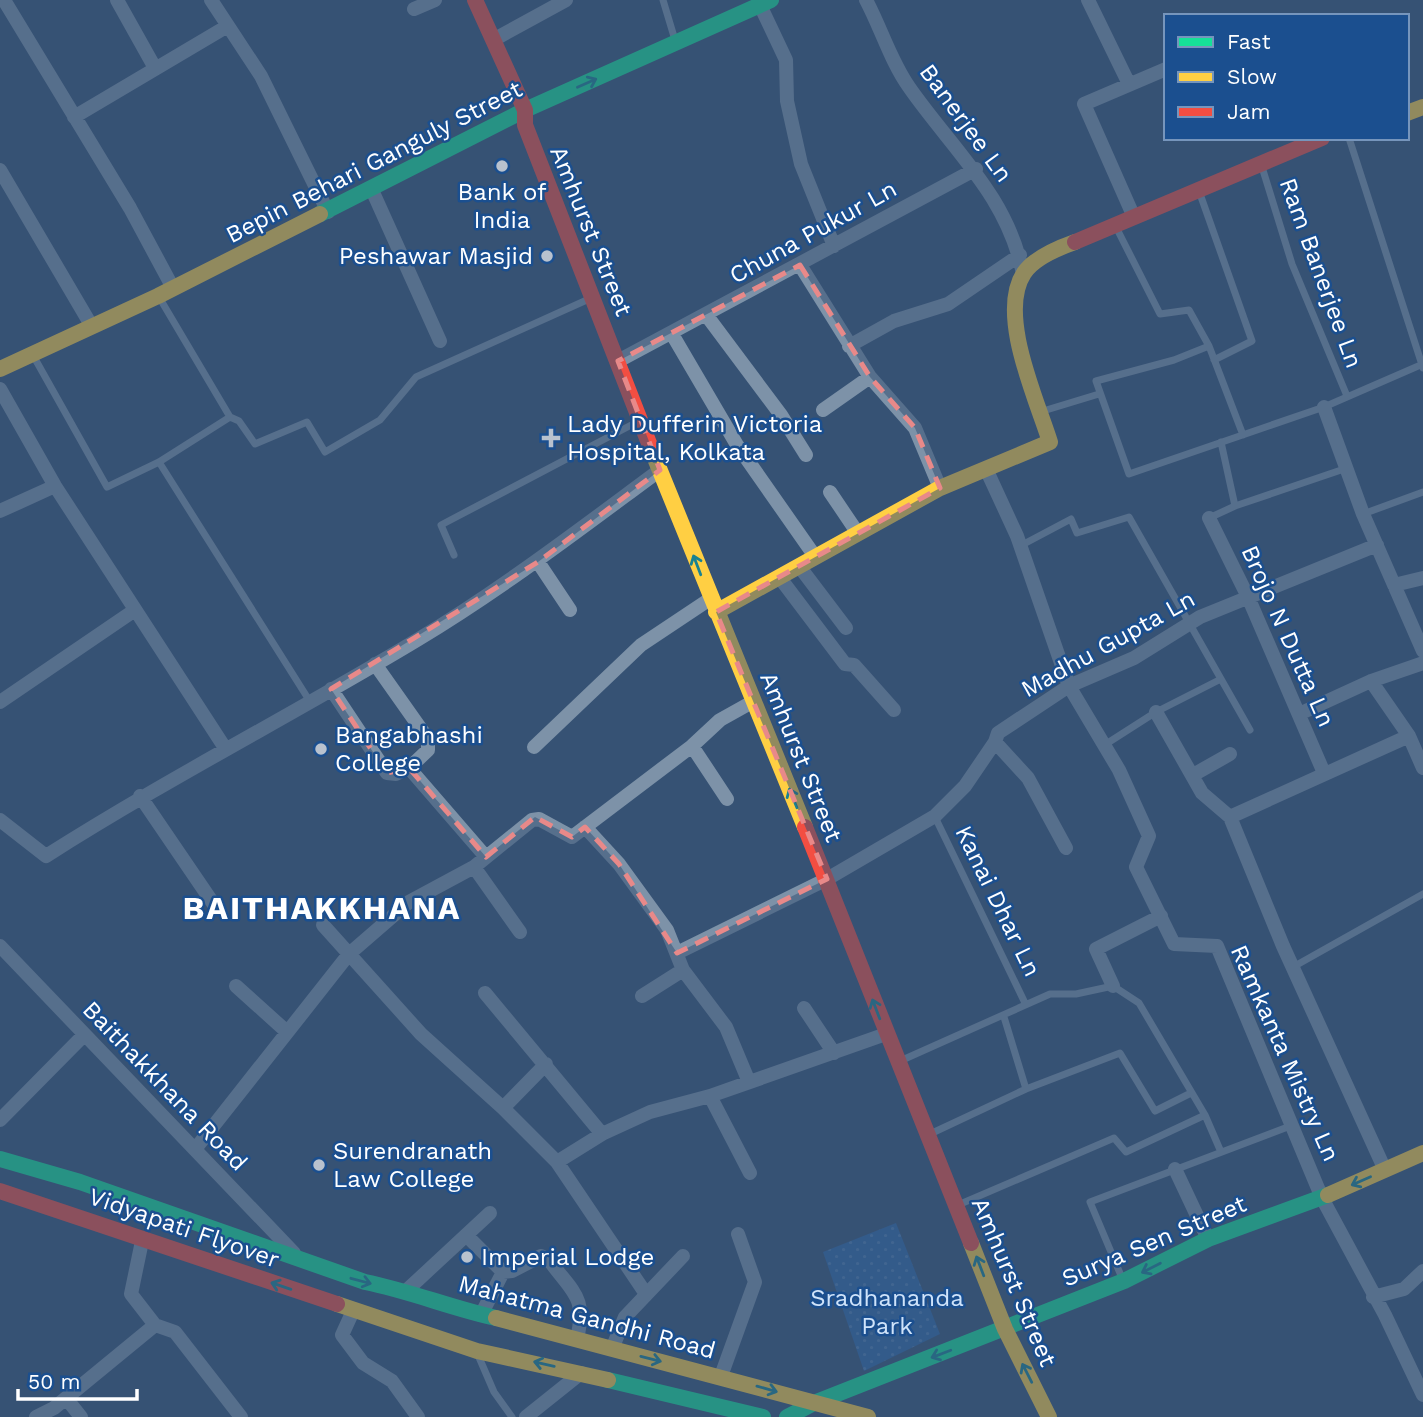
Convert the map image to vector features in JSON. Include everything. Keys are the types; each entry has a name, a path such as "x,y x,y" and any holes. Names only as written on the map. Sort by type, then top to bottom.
{"main road":[{"name":"Amhurst Street","path":"475,0 525,110 525,125 713,605 827,879 1004,1329 1048,1417"},
{"name":"Bepin Behari Ganguly Street","path":"0,369 166,292 372,190 525,110 766,2"},
{"path":"713,605 780,578 814,555 940,488 987,471 1050,442 1020,345 1014,309 1023,274 1057,248 1315,140"},
{"name":"Surya Sen Street","path":"787,1417 814,1403 1124,1282 1208,1239 1322,1198 1423,1153"},
{"name":"Vidyapati Flyover","path":"0,1159 80,1182 255,1246 297,1257"},
{"name":"Vidyapati Flyover","path":"0,1191 477,1351 762,1417"},
{"name":"Mahatma Gandhi Road","path":"297,1257 365,1282 407,1290 481,1315 721,1376 868,1417"}],"street":[{"path":"4,0 130,208 166,292"},
{"path":"117,0 155,68"},
{"path":"211,0 226,27 261,76 328,212"},
{"path":"414,9 435,0"},
{"path":"493,40 566,0"},
{"name":"Banerjee Ln","path":"866,0 907,85 976,169 1020,255 1023,274"},
{"path":"1088,0 1129,84"},
{"path":"766,2 786,60 787,101 801,164 834,246"},
{"path":"74,117 226,27"},
{"path":"1133,215 1084,104 1164,70"},
{"name":"Chuna Pukur Ln","path":"618,361 707,316 976,169"},
{"path":"0,170 91,325"},
{"path":"372,190 440,341"},
{"path":"849,346 894,321 948,304 1020,255"},
{"path":"800,265 870,377 915,428 940,488"},
{"path":"707,316 781,415 806,455"},
{"path":"672,334 737,445 814,555"},
{"path":"823,410 870,377"},
{"path":"0,389 55,485 225,748"},
{"path":"1324,407 1363,514 1423,651"},
{"path":"0,820 46,856 140,796 375,664 538,562 660,470"},
{"name":"Ramkanta Mistry Ln","path":"987,471 1020,546 1069,686 1106,744 1149,836 1136,867 1174,944 1217,946 1294,1124 1322,1198 1423,1395"},
{"path":"0,511 55,485"},
{"path":"830,492 857,531"},
{"name":"Brojo N Dutta Ln","path":"1209,518 1248,597 1324,773"},
{"name":"Madhu Gupta Ln","path":"677,953 827,879 935,816 964,786 995,742 998,733 1069,686 1134,658 1200,617 1248,597 1261,595 1377,545"},
{"path":"538,562 570,610"},
{"path":"799,566 846,628"},
{"path":"780,578 845,664 854,665 894,710"},
{"path":"1394,585 1423,578"},
{"path":"534,747 640,645 713,605"},
{"path":"0,702 135,610"},
{"path":"1299,714 1371,681 1423,663"},
{"path":"331,689 387,773 396,774 409,768 428,750 428,739 375,664"},
{"path":"1371,681 1409,736 1423,768"},
{"path":"196,1148 349,954 410,902 474,867 532,820 539,819 572,837 692,746 720,720 754,701"},
{"path":"1156,712 1202,793 1230,817 1293,967 1385,1170"},
{"path":"1230,817 1409,736"},
{"path":"995,742 1028,778 1066,848"},
{"path":"692,746 727,799"},
{"path":"1194,775 1230,754"},
{"path":"409,768 486,857"},
{"path":"140,796 217,909"},
{"path":"585,827 627,875 667,930 683,970 726,1027 749,1082"},
{"path":"474,867 520,932"},
{"path":"1113,986 1096,948 1161,916"},
{"path":"323,925 421,1034 503,1108 557,1162 646,1294"},
{"name":"Baithakkhana Road","path":"0,946 83,1036 196,1148 297,1257"},
{"path":"642,996 683,970"},
{"path":"236,986 286,1031"},
{"path":"485,993 602,1134"},
{"path":"804,1008 834,1053"},
{"path":"557,1162 602,1134 650,1112 710,1096 886,1034"},
{"path":"0,1120 83,1036"},
{"path":"503,1108 545,1064"},
{"path":"710,1096 750,1173"},
{"path":"0,1154 297,1257"},
{"path":"1175,1169 1208,1239"},
{"path":"0,1198 238,1280"},
{"path":"407,1290 490,1213"},
{"path":"721,1376 755,1282 738,1234"},
{"path":"466,1235 503,1272"},
{"path":"141,1246 131,1294 155,1325 175,1332 241,1417"},
{"path":"503,1272 512,1271 541,1256 549,1260 580,1303 583,1313 577,1339"},
{"path":"612,1349 625,1317 683,1256"},
{"path":"1373,1297 1404,1289 1423,1270"},
{"path":"481,1315 503,1272"},
{"path":"353,1311 342,1335 363,1363 392,1381 413,1415"},
{"path":"36,1417 66,1398 155,1325"},
{"path":"526,1417 581,1373"},
{"path":"66,1398 81,1417"}],"lane":[{"path":"663,0 676,43"},
{"path":"1209,346 1174,360 1096,381 1129,474 1324,407 1423,366 1350,140"},
{"name":"Ram Banerjee Ln","path":"1261,163 1292,264 1347,396"},
{"path":"1198,188 1252,341 1214,360"},
{"path":"1114,223 1160,314 1189,310 1209,346 1244,435"},
{"path":"166,292 230,417 239,421 255,444 307,422 325,452 380,420 416,377 593,298"},
{"path":"32,354 107,487 159,462 230,417"},
{"path":"1042,411 1099,394"},
{"path":"454,555 441,524 641,421"},
{"path":"1221,442 1235,506"},
{"path":"159,462 309,700"},
{"path":"1209,518 1235,506 1348,467"},
{"path":"1363,514 1423,492"},
{"path":"1020,546 1071,519 1077,533 1129,517 1219,680 1250,730"},
{"path":"1106,744 1156,712 1219,680"},
{"name":"Kanai Dhar Ln","path":"935,816 1025,1003"},
{"path":"1293,967 1423,894"},
{"path":"900,1061 1004,1017 1025,1003 1050,994 1076,994 1113,986 1139,1003 1205,1115 1221,1152"},
{"path":"1004,1017 1026,1089"},
{"path":"928,1135 1026,1089 1120,1053 1155,1111 1191,1093"},
{"path":"956,1206 1114,1138 1126,1152 1205,1115"},
{"path":"1124,1282 1090,1202 1294,1124"},
{"path":"477,1351 494,1392 512,1417"}],"highlighted area":[{"path":"800,265 870,377 915,428 940,488 716,612 827,879 677,953 619,864 585,827 572,837 535,817 486,857 409,768 387,773 331,689 538,562 660,470 618,361"}],"green space":[{"name":"Sradhananda Park","path":"896,1223 940,1334 864,1371 823,1252"}],"traffic: fast":[{"path":"320,214 525,110 771,0"},
{"path":"0,1159 80,1182 365,1282 496,1318"},
{"path":"787,1417 814,1403 1124,1281 1208,1239 1328,1195"},
{"path":"608,1380 763,1417"}],"traffic: slow":[{"path":"1409,112 1423,107"},
{"path":"0,369 158,296 320,214"},
{"path":"716,612 940,488 1050,442 1022,357 1015,311 1017,290 1024,273 1040,258 1075,242"},
{"path":"652,451 805,827"},
{"path":"1328,1195 1423,1153"},
{"path":"971,1243 1005,1329 1049,1417"},
{"path":"337,1304 477,1351 608,1380"},
{"path":"496,1318 868,1417"}],"traffic: jam":[{"path":"475,0 525,110 525,125 652,451"},
{"path":"1075,242 1317,140"},
{"path":"805,827 971,1243"},
{"path":"0,1191 337,1304"}],"place":[{"name":"Bank of India","path":"502,166"},
{"name":"Peshawar Masjid","path":"547,256"},
{"name":"Lady Dufferin Victoria Hospital, Kolkata","path":"551,438"},
{"name":"Bangabhashi College","path":"321,749"},
{"name":"Surendranath Law College","path":"319,1165"},
{"name":"Imperial Lodge","path":"467,1257"}],"district":[{"name":"BAITHAKKHANA","path":"322,908"}]}
